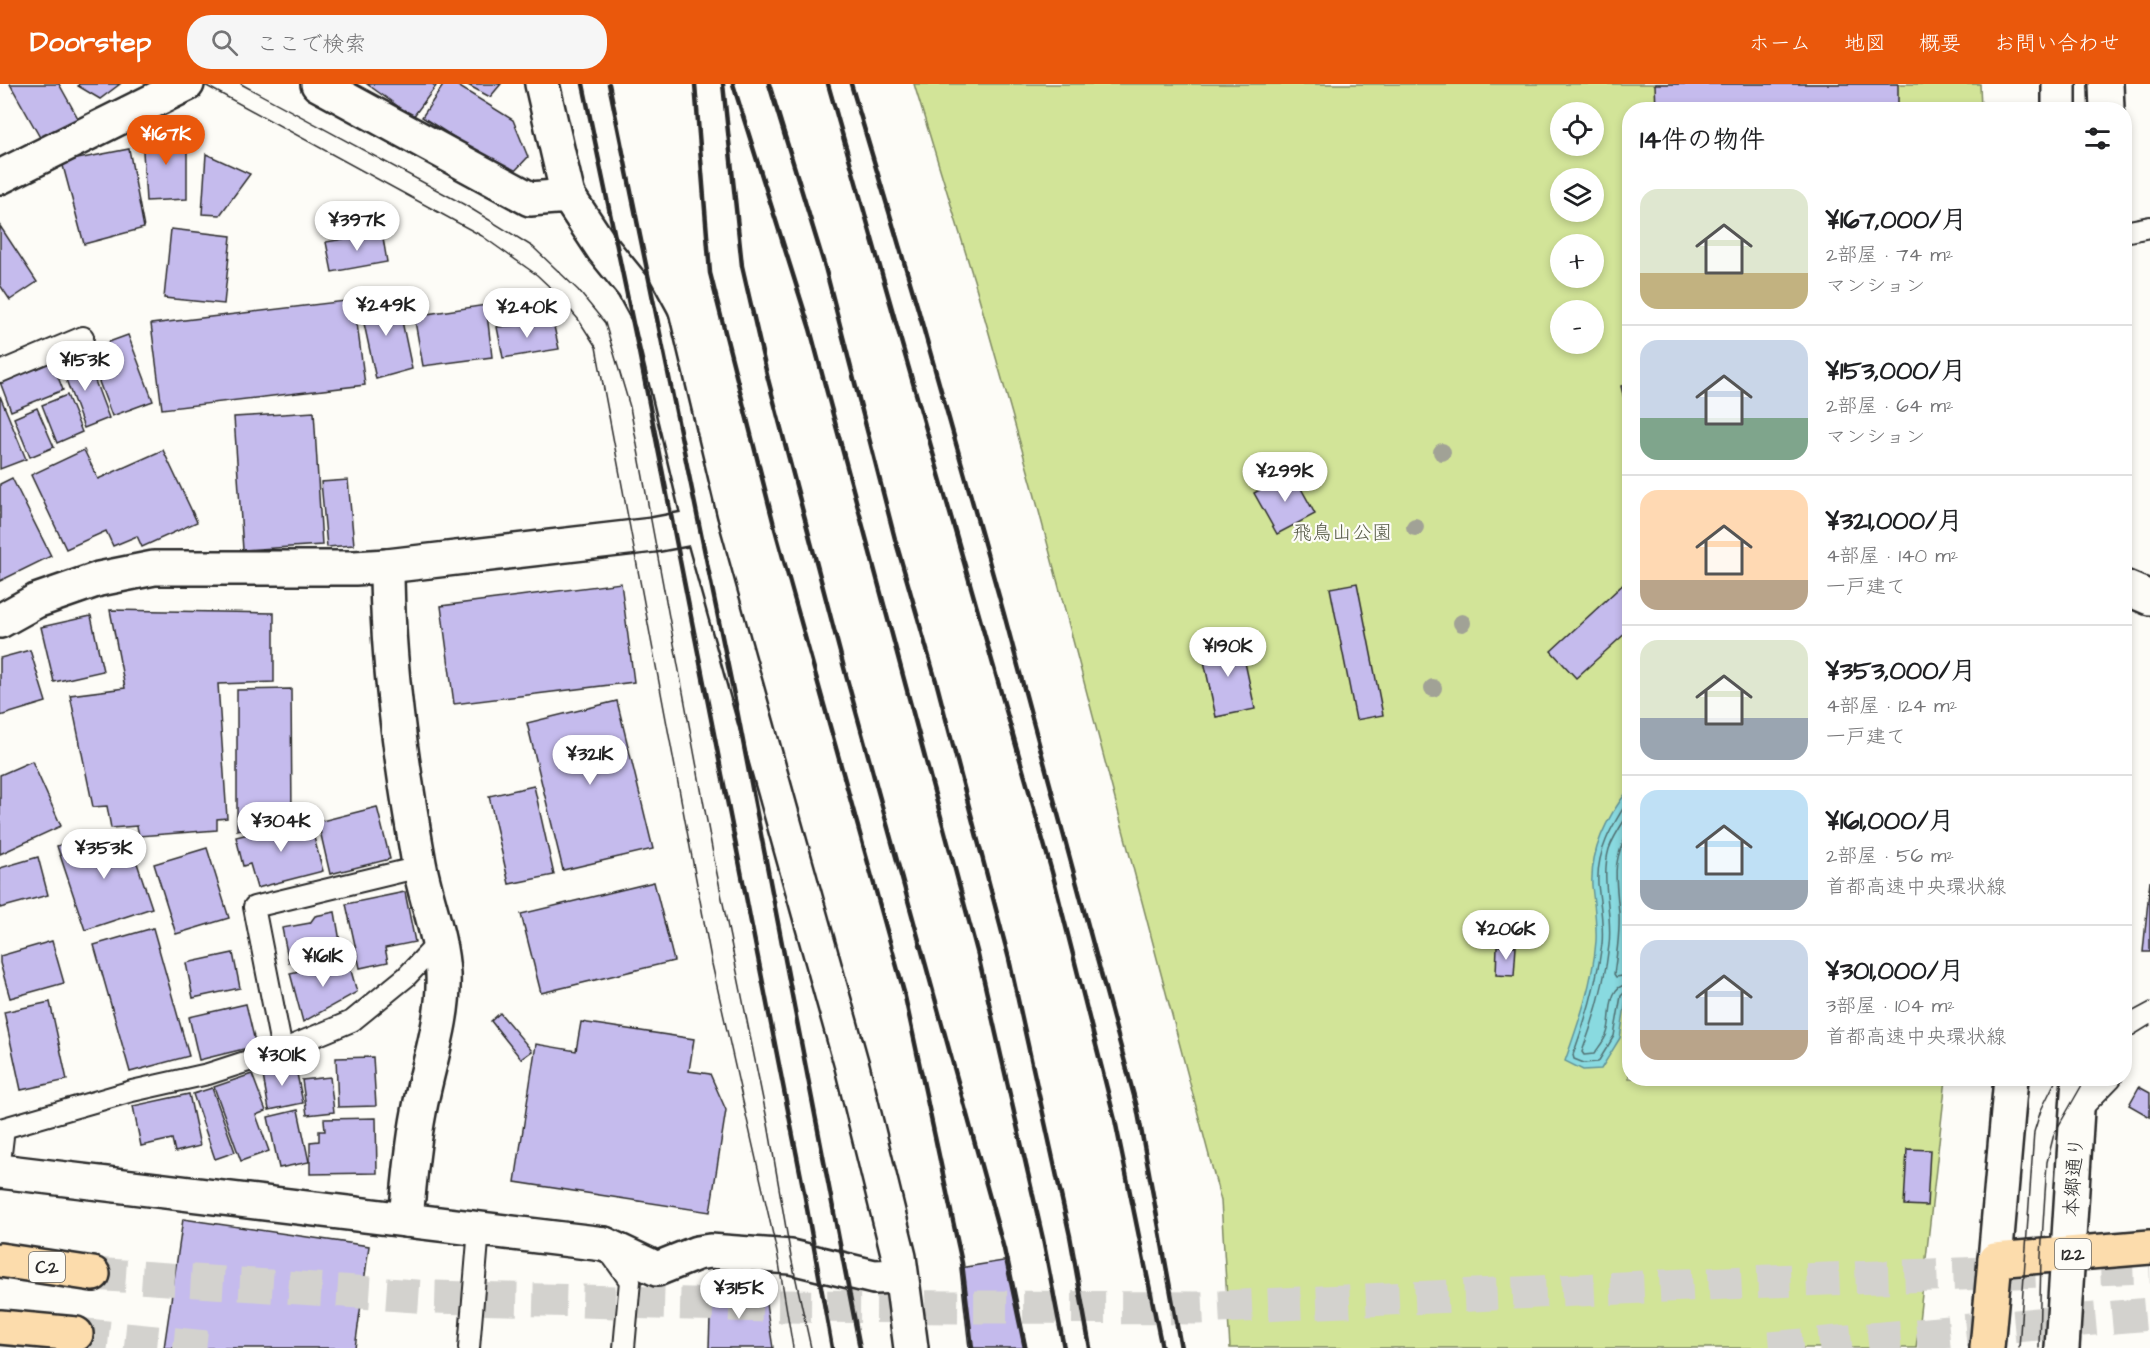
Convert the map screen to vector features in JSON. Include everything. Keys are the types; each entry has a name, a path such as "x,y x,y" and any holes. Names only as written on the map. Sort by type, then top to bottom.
{"highway":[{"name":"122","path":"1995,1260 2150,1247"},
{"name":"C2","path":"0,1260 93,1274 0,1268"},
{"path":"1987,1348 1995,1260"},
{"path":"0,1327 76,1334 0,1333"}],"street":[{"path":"0,177 187,84"},
{"path":"318,84 530,199 568,196"},
{"path":"542,84 568,196 603,249 633,286 652,321 702,525 852,1066 899,1257 911,1348"},
{"path":"2059,84 2060,102"},
{"path":"2106,84 2107,102"},
{"path":"0,621 36,601 99,579 154,568 387,566 653,535 702,525"},
{"path":"387,566 387,616 406,785 420,867 440,942 443,976 440,1010 419,1112 406,1220"},
{"path":"2132,590 2150,598"},
{"path":"1995,1260 2010,1086"},
{"name":"本郷通り","path":"2062,1348 2079,1086"},
{"path":"0,1171 604,1244 657,1269 697,1253 710,1251 791,1257 874,1277 901,1276"}],"lane":[{"path":"2132,230 2150,227"},
{"path":"0,372 83,337"},
{"path":"282,1050 254,907 420,867"},
{"path":"0,1162 4,1128 132,1091 208,1074 282,1050 352,1021 406,977 440,942"},
{"path":"2077,1113 2103,1086"},
{"path":"469,1348 479,1229"},
{"path":"604,1244 630,1281 624,1348"}],"green space":[{"name":"飛鳥山公園","path":"914,84 1980,84 1981,102 1622,102 1622,1086 1945,1086 1916,1348 1230,1348 1221,1201 1032,485 974,280"}],"water":[{"path":"1622,799 1622,1025 1620,1038 1601,1069 1583,1070 1565,1061 1585,1002 1592,972 1596,941 1592,886 1594,860 1601,834"}],"building":[{"path":"10,84 59,84 79,120 42,141"},
{"path":"79,84 120,84 100,99 78,86"},
{"path":"367,84 432,84 436,86 413,117"},
{"path":"444,84 455,84 513,120 528,157 512,174 422,117"},
{"path":"466,84 501,84 490,97"},
{"path":"1655,84 1898,84 1898,102 1656,102"},
{"path":"187,132 187,199 146,201 142,135"},
{"path":"129,149 144,228 84,244 62,162"},
{"path":"206,154 250,174 220,215 202,214"},
{"path":"0,226 37,282 10,300 0,285"},
{"path":"171,229 231,236 224,304 164,298"},
{"path":"382,232 387,262 332,272 326,242"},
{"path":"397,297 412,369 376,379 360,305"},
{"path":"354,300 365,385 162,409 151,324"},
{"path":"486,305 492,357 423,366 414,316"},
{"path":"553,322 559,349 503,358 497,327"},
{"path":"128,335 153,401 112,416 87,350"},
{"path":"86,357 109,418 84,428 61,366"},
{"path":"52,361 63,390 11,411 0,382"},
{"path":"67,395 82,432 57,443 42,405"},
{"path":"0,396 26,459 0,469"},
{"path":"37,408 54,447 30,457 14,418"},
{"path":"314,412 322,545 243,550 234,417"},
{"path":"84,450 98,479 163,450 197,522 142,547 137,536 113,546 106,531 66,549 31,475"},
{"path":"1292,472 1315,514 1277,534 1254,493"},
{"path":"12,478 51,556 0,581 0,484"},
{"path":"348,480 354,545 327,547 321,482"},
{"path":"621,583 634,682 454,704 441,606"},
{"path":"1357,583 1383,715 1356,720 1330,588"},
{"path":"1622,585 1622,636 1576,678 1551,651"},
{"path":"110,610 274,613 274,682 218,684 227,818 217,819 217,830 139,836 137,826 111,828 107,806 93,807 70,695 125,688"},
{"path":"91,616 103,671 54,682 41,627"},
{"path":"1240,639 1255,709 1216,717 1201,647"},
{"path":"30,650 46,702 0,716 0,658"},
{"path":"291,689 292,818 237,830 237,690"},
{"path":"617,701 653,849 563,870 527,723"},
{"path":"32,761 61,826 0,854 0,775"},
{"path":"534,786 554,875 509,884 489,796"},
{"path":"377,807 390,859 330,874 318,822"},
{"path":"309,819 323,871 257,888 250,864 243,866 236,837"},
{"path":"92,835 95,846 128,836 152,908 85,930 57,846"},
{"path":"207,848 229,918 176,934 154,864"},
{"path":"38,857 48,895 0,908 0,868"},
{"path":"2150,880 2150,952 2143,952"},
{"path":"654,882 674,961 541,993 521,914"},
{"path":"405,892 415,942 385,948 388,962 360,968 346,904"},
{"path":"335,912 342,953 289,963 282,928 310,923 315,916"},
{"path":"153,928 189,1056 130,1072 94,945"},
{"path":"52,941 64,983 10,998 0,956"},
{"path":"1497,946 1516,946 1514,976 1496,975"},
{"path":"233,953 240,988 193,998 186,963"},
{"path":"348,960 357,992 303,1022 290,973"},
{"path":"50,1002 67,1080 21,1090 4,1012"},
{"path":"246,1004 256,1046 199,1060 189,1017"},
{"path":"500,1013 532,1051 521,1059 491,1021"},
{"path":"581,1022 694,1039 689,1071 710,1074 726,1110 710,1212 515,1182 536,1044 576,1051"},
{"path":"373,1057 376,1106 338,1107 336,1058"},
{"path":"295,1064 303,1103 269,1110 262,1070"},
{"path":"252,1074 266,1111 256,1115 269,1151 241,1161 214,1087"},
{"path":"330,1077 334,1112 307,1115 302,1080"},
{"path":"2139,1087 2150,1093 2150,1117 2129,1105"},
{"path":"212,1088 235,1152 215,1159 193,1094"},
{"path":"189,1094 200,1146 175,1152 172,1139 141,1146 133,1106"},
{"path":"298,1110 309,1162 279,1168 268,1117"},
{"path":"376,1118 377,1173 310,1174 310,1142 319,1141 319,1131 325,1131 324,1119"},
{"path":"1907,1149 1930,1150 1927,1206 1904,1205"},
{"path":"183,1219 369,1246 355,1348 164,1348"},
{"path":"1009,1260 1027,1348 969,1348 960,1268"},
{"path":"711,1289 764,1291 773,1348 709,1348"}],"tunnel":[{"path":"93,1274 431,1297 768,1306 1197,1308 1770,1281 2150,1267"},
{"path":"1770,1348 2150,1314"},
{"path":"76,1334 217,1348"}],"tram line":[{"path":"203,84 482,236 537,275 555,292 578,319 596,347 712,964 778,1257 793,1348"},
{"path":"241,84 465,205 533,247 578,290 605,323 630,407 714,859 768,1124 791,1257 811,1348"},
{"path":"2132,1012 2150,1002"},
{"path":"2132,1036 2150,1025"},
{"path":"2019,1348 2034,1132 2041,1110 2053,1086"},
{"path":"2039,1348 2041,1256 2047,1162 2054,1134 2081,1086"}],"railway":[{"path":"583,84 639,352 804,1192 832,1348"},
{"path":"609,84 736,705 860,1348"},
{"path":"695,84 710,273 775,529 904,992 962,1263 972,1348"},
{"path":"723,84 742,266 768,379 847,679 1004,1249 1025,1348"},
{"path":"733,84 810,329 978,955 1043,1239 1064,1348"},
{"path":"769,84 825,267 895,539 936,681 1009,959 1070,1236 1090,1348"},
{"path":"828,84 1052,872 1115,1120 1162,1348"},
{"path":"851,84 918,309 1004,614 1137,1107 1181,1348"}]}
